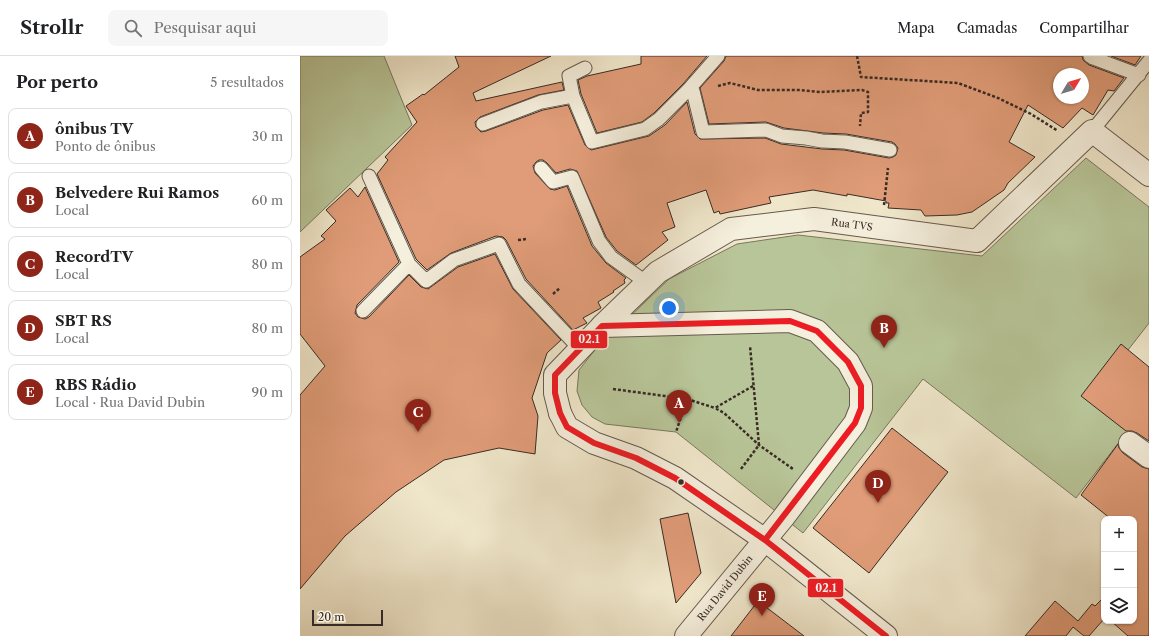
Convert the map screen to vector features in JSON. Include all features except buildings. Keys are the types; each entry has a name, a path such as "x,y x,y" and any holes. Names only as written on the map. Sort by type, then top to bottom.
{"street":[{"path":"1086,138 1149,175"},
{"name":"Rua TVS","path":"764,540 675,478 636,458 594,443 567,427 560,413 555,393 555,375 602,326 658,272 731,229 814,219 977,241 1086,138"},
{"name":"Rua David Dubin","path":"602,326 790,321 817,332 848,362 861,386 861,408 855,423 764,540 686,636"},
{"path":"1130,443 1149,457"},
{"path":"764,540 886,636"}],"lane":[{"path":"585,68 569,76 572,96 592,142 645,129 659,119 691,90 718,56"},
{"path":"1090,56 1139,75"},
{"path":"1086,138 1139,75 1149,60"},
{"path":"691,90 703,132 766,130 782,136 845,142 890,150"},
{"path":"483,124 541,102 572,96"},
{"path":"541,168 553,182 572,177 599,241 611,257 647,283"},
{"path":"369,176 409,264 426,281 454,260 499,244 519,284 580,349"},
{"path":"363,311 409,264"}],"path":[{"path":"857,56 861,77 958,83 998,98 1086,138"},
{"path":"691,90 730,83 758,90 800,90 820,92 862,90 868,92 868,112 861,112 860,145"},
{"path":"880,228 886,194 890,150"},
{"path":"742,469 759,445 750,346"},
{"path":"715,408 753,386"},
{"path":"613,389 687,399 715,408 724,413 759,445 795,470"},
{"path":"676,432 687,399"}],"green space":[{"path":"300,56 384,56 412,125 300,232"},
{"path":"1086,158 1149,207 1149,323 1104,381 1143,411 1076,498 923,379 803,533 676,432 605,424 592,417 582,405 577,391 579,370 594,351 669,279 737,244 798,235 982,256"}],"transit line":[{"name":"02.1","path":"790,321 817,331 848,362 861,386 861,408 855,423 765,540 675,478 636,458 594,443 567,427 560,413 555,393 555,375 602,326 790,321"},
{"name":"02.1","path":"765,540 886,636"}],"place":[{"name":"Belvedere Rui Ramos","path":"884,348"},
{"name":"ônibus TV","path":"679,423"},
{"name":"RecordTV","path":"418,432"},
{"name":"SBT RS","path":"878,503"},
{"name":"RBS Rádio","path":"762,616"}]}
